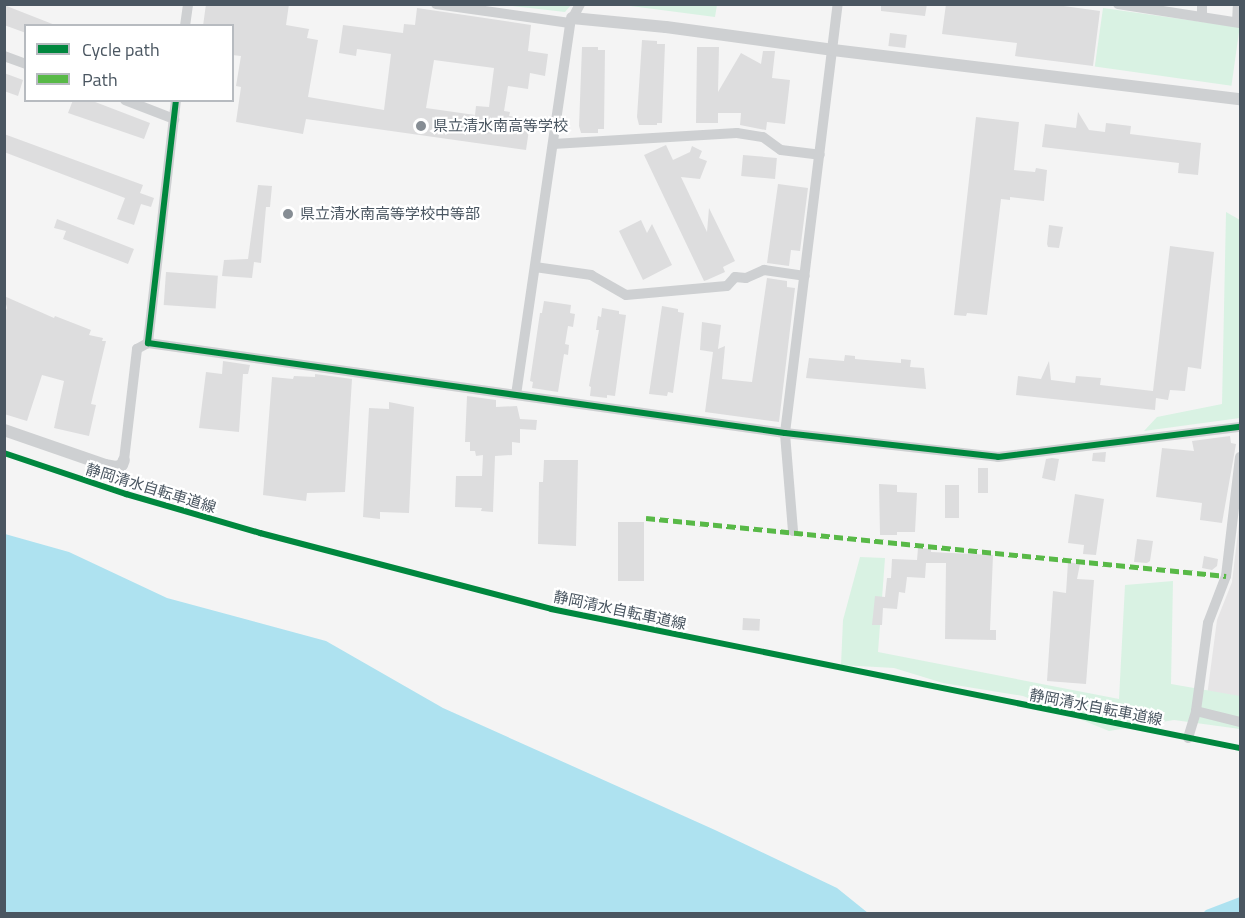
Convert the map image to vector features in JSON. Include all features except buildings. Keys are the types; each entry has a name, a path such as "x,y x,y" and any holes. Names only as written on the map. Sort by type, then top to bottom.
{"street":[{"path":"185,24 188,4"},
{"path":"436,4 571,20 666,27 833,50 1240,99"},
{"path":"516,395 571,20 580,4"},
{"path":"793,531 785,433 838,4"},
{"path":"1118,4 1239,23 1238,4"},
{"path":"1202,4 1202,17"},
{"path":"4,56 24,62"},
{"path":"130,102 174,119"},
{"path":"148,343 176,102"},
{"path":"553,144 737,133 763,136 781,150 820,155"},
{"path":"535,267 591,275 626,295 727,285 735,277 746,278 765,270 805,276"},
{"path":"4,430 105,465 116,467 122,465 137,349 148,343 785,433 998,457 1240,428"},
{"path":"1188,738 1196,711 1208,622 1226,576 1240,457"},
{"path":"1196,711 1240,722"}],"shaded area":[{"path":"1240,515 1240,710 1207,696 1217,620 1232,582"}],"green space":[{"path":"623,4 717,5 715,17"},
{"path":"503,5 571,5 565,12"},
{"path":"1103,8 1240,27 1231,86 1095,66"},
{"path":"1226,212 1240,220 1240,418 1144,431 1157,417 1222,404"},
{"path":"860,557 885,558 878,652 1119,699 1125,585 1173,581 1171,684 1240,696 1240,729 1174,720 1109,731 1023,696 943,683 894,668 841,665 843,620"}],"water":[{"path":"5,534 69,552 167,598 326,641 443,708 715,830 837,888 868,913 5,913"},
{"path":"1240,897 1240,913 1203,913 1206,910"}],"marked path":[{"path":"646,518 1226,576"}],"cycle path":[{"path":"176,102 148,343 785,433 998,457 1240,427"},
{"name":"静岡清水自転車道線","path":"4,453 126,494 260,533 551,609 1240,748"}],"place":[{"name":"県立清水南高等学校","path":"421,126"},
{"name":"県立清水南高等学校中等部","path":"288,214"}]}
